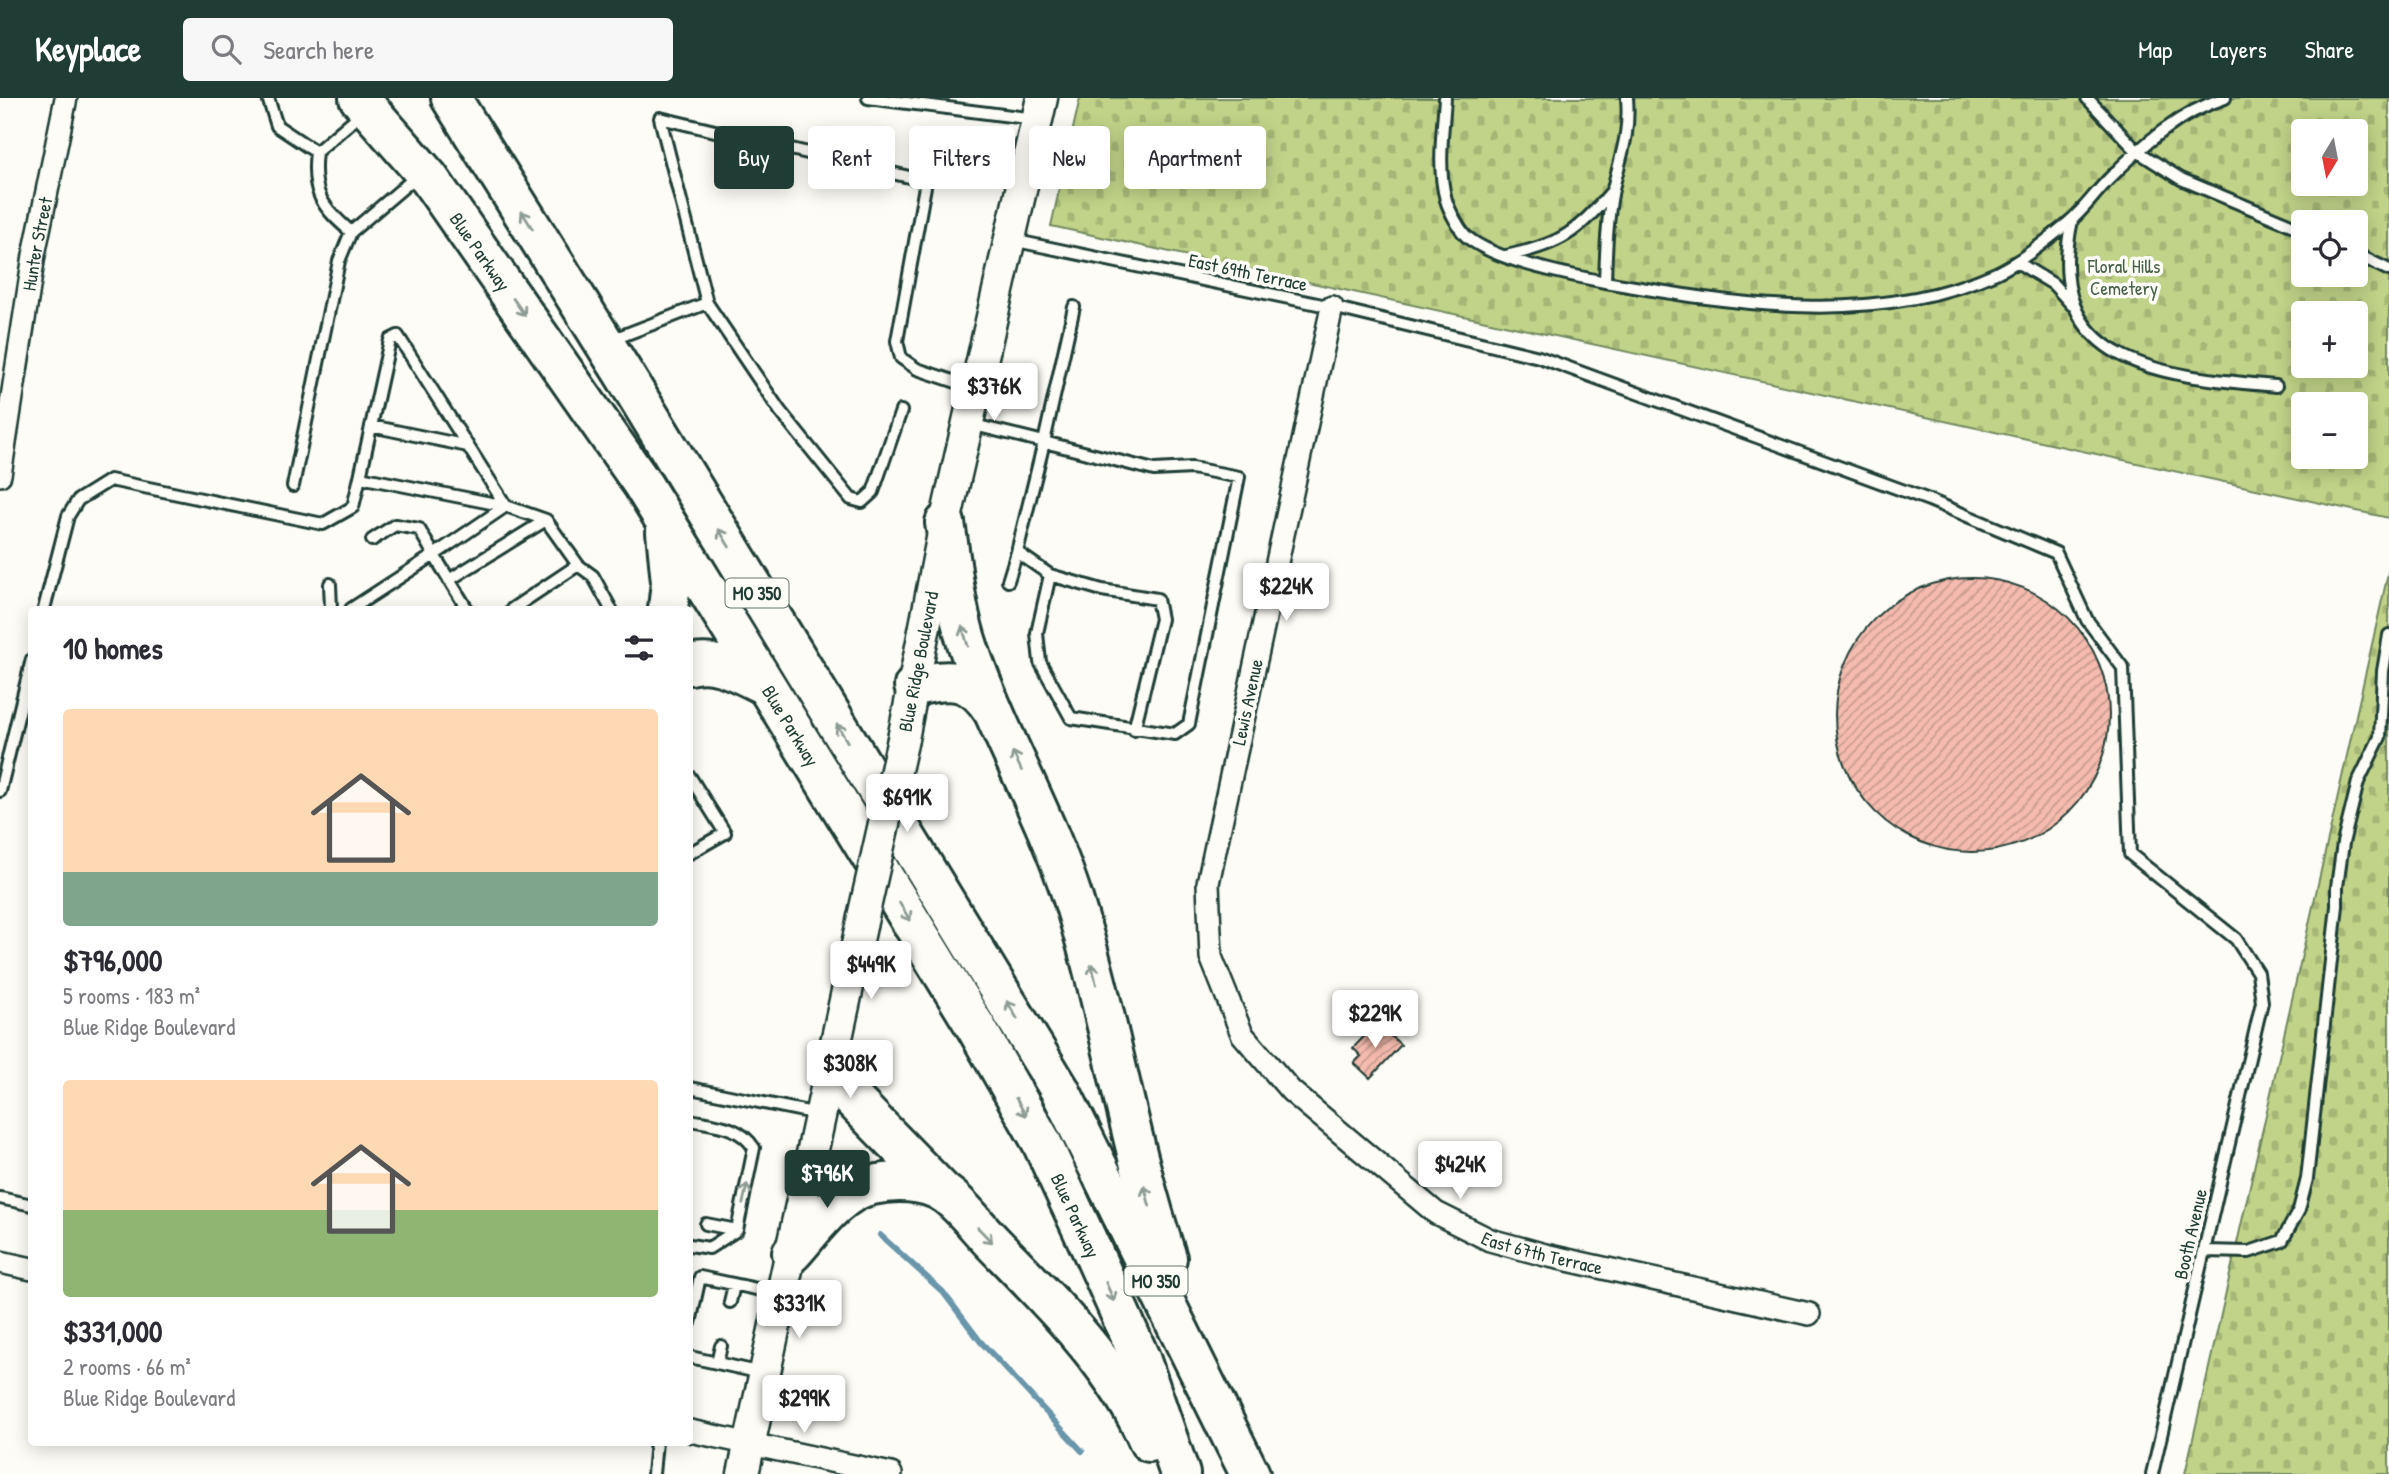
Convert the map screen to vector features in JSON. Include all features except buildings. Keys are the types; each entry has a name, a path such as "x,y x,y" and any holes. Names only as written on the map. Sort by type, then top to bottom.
{"highway":[{"name":"Blue Parkway","path":"451,98 1060,1090 1243,1459"},
{"name":"Blue Parkway","path":"363,103 423,171 642,485 976,1029 1041,1141 1140,1358 1180,1474"},
{"path":"665,523 671,582 668,606"},
{"path":"945,523 961,625 1072,897 1091,960 1147,1199 1243,1459"},
{"path":"693,666 709,663 729,667 765,685"},
{"path":"914,686 946,679 964,683 985,699 999,722"},
{"path":"829,1074 1073,1324 1110,1372 1142,1425 1163,1474"},
{"path":"792,1253 850,1194 869,1185 911,1182 944,1193"}],"main road":[{"name":"Blue Ridge Boulevard","path":"746,1460 903,739 945,523 1040,109"}],"street":[{"name":"Hunter Street","path":"0,475 34,255 66,98"},
{"name":"Lewis Avenue","path":"1208,934 1208,883 1332,307"},
{"name":"East 67th Terrace","path":"1208,934 1211,957 1242,1034 1291,1091 1436,1213 1490,1240 1545,1255 1809,1314"},
{"path":"0,1262 28,1268"},
{"path":"693,1433 746,1460 891,1474"}],"lane":[{"path":"268,98 278,126 296,142 316,152"},
{"path":"868,98 916,100 974,111 1040,109"},
{"path":"974,111 977,98"},
{"path":"1445,98 1441,165 1446,201 1467,237 1506,256 1551,271 1605,282 1723,302 1828,307 1927,298 1996,273 2017,262 2072,220 2137,151 2172,124 2210,103 2225,98"},
{"path":"1605,282 1607,232 1613,190 1630,128 1627,98"},
{"path":"2087,98 2137,151 2181,179 2291,225"},
{"path":"351,232 326,211 316,189 316,152 363,103"},
{"path":"901,411 873,492 862,502 851,499 780,411 707,303 660,118 926,181 897,341 901,358 917,369 976,389"},
{"path":"293,486 339,261 351,232 423,171"},
{"path":"1506,256 1545,248 1581,227 1613,190"},
{"path":"2072,220 2067,241 2066,276 2073,307"},
{"name":"East 69th Terrace","path":"1012,240 1332,307 1476,341 1565,367 1929,500 2056,553 2087,620 2123,668 2130,855 2236,939 2258,973 2262,1002"},
{"path":"2368,260 2389,270"},
{"path":"2017,262 2053,284 2091,331 2115,354 2144,366 2197,379 2276,386"},
{"path":"603,343 707,303"},
{"path":"1008,581 1044,442 1074,307"},
{"path":"45,606 68,516 78,500 110,480 323,524 353,507 390,340 398,336 506,506"},
{"path":"967,424 1154,470 1192,468 1239,477 1189,724 1175,734 1134,730 1071,718 1040,662 1037,633 1050,575"},
{"path":"371,426 468,446"},
{"path":"360,477 506,506 545,520 578,565 593,576 609,606"},
{"path":"356,606 506,506"},
{"path":"450,580 545,520"},
{"path":"372,540 396,525 419,529 465,606"},
{"path":"1017,552 1050,575 1102,590 1157,599 1161,619 1134,730"},
{"path":"518,606 578,565"},
{"path":"330,584 331,606"},
{"path":"2204,1251 2249,1252 2283,1241 2299,1210 2307,1179 2337,906 2336,887 2358,782 2380,737 2383,671 2389,635"},
{"path":"0,791 28,676"},
{"path":"693,782 725,833 693,851"},
{"name":"Booth Avenue","path":"2152,1474 2262,1002"},
{"path":"693,1089 821,1115"},
{"path":"693,1121 733,1128 746,1136 754,1148 737,1230 709,1248 693,1245"},
{"path":"0,1198 28,1204"},
{"path":"706,1224 737,1230"},
{"path":"693,1309 700,1277 783,1295"},
{"path":"730,1302 734,1285"},
{"path":"717,1363 721,1346"},
{"path":"693,1358 765,1374"},
{"path":"653,1474 656,1446"}],"green space":[{"name":"Floral Hills Cemetery","path":"1080,98 2389,98 2389,518 1051,226 1059,189 1110,189 1110,126 1074,126"},
{"path":"2389,569 2389,1474 2185,1474"}],"waterway":[{"path":"880,1235 943,1292 980,1341 1082,1451"}]}
